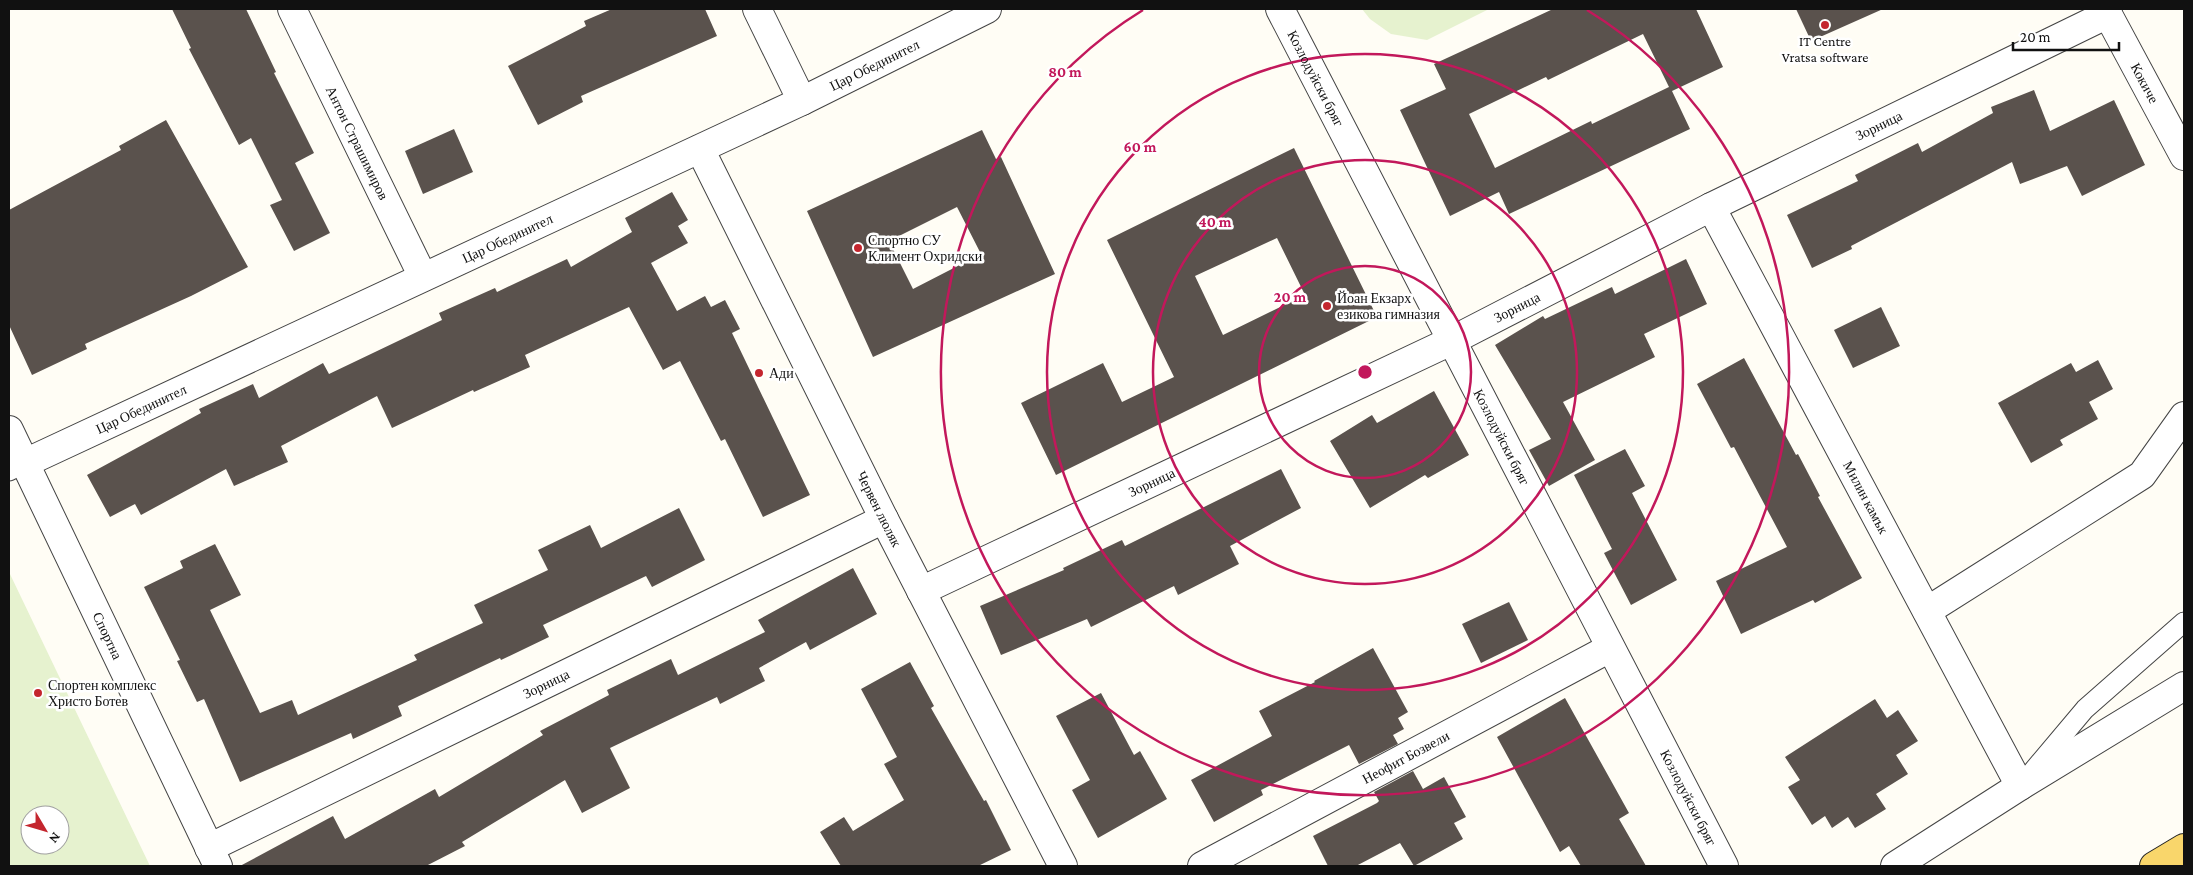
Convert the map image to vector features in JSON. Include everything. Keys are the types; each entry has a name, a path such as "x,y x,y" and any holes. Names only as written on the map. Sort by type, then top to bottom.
{"main road":[{"path":"2154,866 2184,848"}],"street":[{"name":"Антон Страшимиров","path":"292,9 422,277"},
{"path":"757,9 802,101"},
{"name":"Цар Обединител","path":"17,467 802,101 987,9"},
{"name":"Козлодуйски бряг","path":"1280,9 1724,866"},
{"name":"Зорница","path":"921,591 1451,341 1712,207 2107,11"},
{"name":"Кокиче","path":"2107,11 2184,156"},
{"name":"Червен люляк","path":"700,149 884,519 1063,866"},
{"name":"Милин камък","path":"1712,207 2020,786"},
{"path":"1927,611 2142,475 2184,416"},
{"name":"Спортна","path":"9,430 17,467 213,857"},
{"name":"Зорница","path":"213,857 884,519"},
{"name":"Неофит Бозвели","path":"1202,866 1610,648"},
{"path":"1894,866 2020,786 2184,686"}],"lane":[{"path":"2020,786 2084,709 2184,622"}],"green space":[{"path":"1362,9 1489,9 1427,40 1391,34 1370,19"},
{"name":"Спортен комплекс Христо Ботев","path":"9,572 150,866 9,866"}],"building":[{"path":"172,9 246,9 276,72 274,73 314,153 295,163 330,233 294,251 270,205 282,200 251,138 239,145 189,49 191,48"},
{"path":"612,9 705,9 717,36 581,96 583,102 538,125 508,66 586,26 584,21"},
{"path":"1553,9 1696,9 1723,67 1672,91 1690,129 1509,214 1499,192 1450,216 1400,110 1446,89 1434,64","holes":["1643,34 1669,87 1592,124 1591,121 1495,168 1469,114 1546,77 1548,80"]},
{"name":"IT Centre Vratsa software","path":"1796,9 1883,9 1811,41"},
{"path":"2034,90 2050,131 2114,100 2145,165 2082,196 2067,166 2020,184 2012,162 1851,246 1852,249 1812,268 1787,215 1858,181 1855,175 1918,143 1922,152 1993,113 1991,107"},
{"path":"166,120 248,267 191,296 85,344 87,349 32,375 9,325 9,210 121,150 119,146"},
{"path":"454,129 473,172 423,194 405,151"},
{"name":"Спортно СУ Климент Охридски","path":"982,130 996,159 1001,157 1055,274 873,357 807,211","holes":["957,207 981,254 913,289 889,241"]},
{"name":"Йоан Екзарх езикова гимназия","path":"1294,148 1377,317 1056,475 1021,403 1103,363 1122,402 1174,377 1107,240","holes":["1277,238 1305,295 1223,335 1195,276"]},
{"path":"672,192 688,220 678,226 688,243 651,263 677,311 705,296 711,307 725,300 740,329 732,333 810,495 763,517 725,439 721,441 680,361 663,370 629,307 525,355 530,367 474,392 473,390 392,428 377,396 281,446 288,462 234,486 226,469 141,515 135,504 110,517 87,475 201,413 199,409 253,384 259,398 323,363 329,374 442,320 439,313 495,288 497,292 567,259 571,267 632,232 625,218"},
{"path":"1686,259 1707,304 1644,334 1655,357 1563,402 1595,460 1549,486 1529,450 1551,439 1495,345 1543,316 1545,319 1612,287 1615,294"},
{"path":"1881,307 1900,346 1853,368 1834,330"},
{"path":"1744,358 1796,455 1798,454 1820,496 1818,497 1862,578 1815,603 1813,600 1741,634 1716,581 1787,547 1734,447 1731,448 1697,384"},
{"path":"2098,360 2113,389 2089,402 2098,419 2060,440 2063,445 2031,463 1998,403 2071,363 2076,372"},
{"path":"1434,391 1469,455 1428,478 1425,475 1370,508 1330,441 1372,415 1377,423"},
{"path":"1625,449 1645,486 1632,493 1677,580 1631,605 1604,553 1612,549 1574,475"},
{"path":"1281,469 1301,508 1230,546 1239,564 1178,595 1174,586 1091,627 1087,619 1001,655 980,606 1064,570 1063,568 1122,540 1125,546"},
{"path":"679,508 705,560 652,587 646,576 543,625 549,637 398,706 402,716 353,739 351,733 240,782 204,699 197,702 177,661 180,660 144,587 183,568 180,561 215,544 241,595 210,610 260,713 292,700 298,715 417,660 414,655 483,623 474,605 548,570 538,550 590,525 601,548"},
{"path":"853,568 877,614 810,650 806,642 759,668 765,681 720,704 717,697 610,748 630,788 582,813 565,780 462,842 465,846 426,866 240,866 333,816 345,839 435,789 439,797 543,735 540,731 609,695 607,690 671,659 678,675 765,632 758,620"},
{"path":"1509,602 1528,640 1481,663 1462,624"},
{"path":"1373,648 1408,712 1398,718 1404,729 1393,735 1398,744 1359,764 1349,745 1261,790 1263,795 1214,822 1191,780 1272,736 1259,711 1315,682"},
{"path":"910,662 934,706 931,708 984,801 986,800 1011,850 978,866 841,866 820,832 844,817 853,831 904,800 884,764 897,757 861,689"},
{"path":"1101,693 1134,755 1140,751 1167,799 1098,838 1072,790 1090,780 1056,716"},
{"path":"1565,698 1629,813 1619,819 1646,866 1581,866 1569,846 1560,852 1497,737"},
{"path":"1875,699 1887,718 1898,710 1918,741 1896,755 1908,774 1876,794 1886,809 1855,828 1848,817 1832,828 1825,816 1812,825 1788,787 1800,780 1785,757"},
{"path":"1413,771 1423,789 1444,777 1466,817 1454,823 1463,839 1414,866 1400,843 1356,866 1328,866 1313,836 1377,803 1379,801 1374,792"}],"place":[{"name":"IT Centre Vratsa software","path":"1825,25"},
{"name":"Спортно СУ Климент Охридски","path":"858,248"},
{"name":"Йоан Екзарх езикова гимназия","path":"1327,306"},
{"name":"Ади","path":"759,373"},
{"name":"Спортен комплекс Христо Ботев","path":"38,693"}]}
